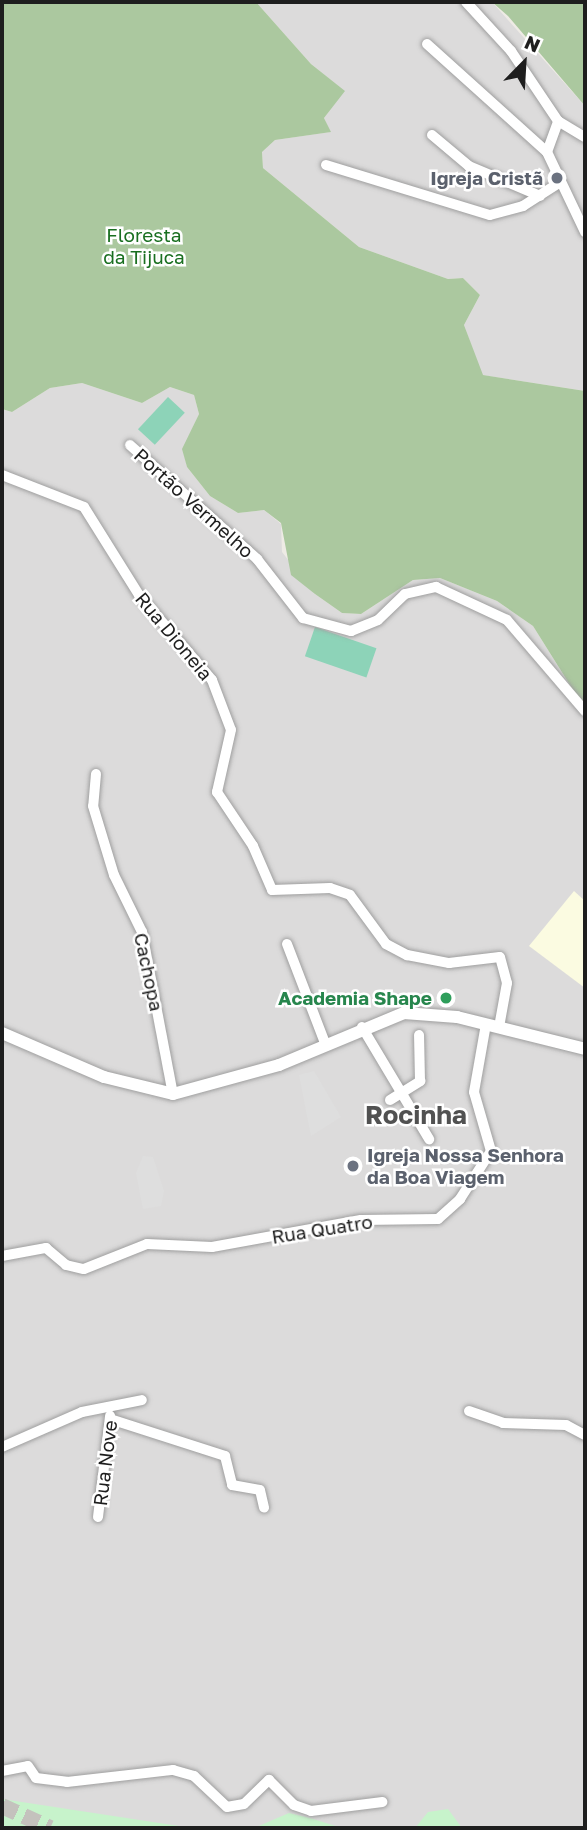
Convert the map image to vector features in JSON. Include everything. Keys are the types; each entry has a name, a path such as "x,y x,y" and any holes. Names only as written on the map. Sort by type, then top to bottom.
{"street":[{"path":"466,2 511,51 558,121 585,137"},
{"path":"427,44 547,152 559,183 585,232"},
{"path":"547,152 558,121"},
{"path":"432,135 469,166 540,196"},
{"path":"326,165 489,215 540,196 559,183"},
{"name":"Portão Vermelho","path":"130,445 257,559 303,618 351,631 378,620 405,594 436,587 507,620 585,711"},
{"name":"Rua Dioneia","path":"2,475 84,507 139,595 212,680 232,730 217,792 253,846 272,890 330,888 350,895 386,944 407,955 449,963 500,957 507,983 492,1025"},
{"name":"Cachopa","path":"96,775 93,806 114,875 142,932 173,1094"},
{"path":"287,944 325,1043"},
{"path":"2,1033 104,1077 173,1094 254,1074 362,1027 404,1013 492,1025 585,1049"},
{"name":"Rua Quatro","path":"2,1256 46,1248 72,1268 84,1269 147,1244 212,1247 361,1220 438,1219 460,1199 491,1151 474,1092 492,1025"},
{"path":"362,1027 394,1098 429,1139"},
{"path":"394,1098 420,1081 419,1035"},
{"path":"111,1414 142,1400"},
{"path":"469,1410 503,1423 566,1425 585,1436"},
{"path":"2,1447 82,1412 111,1414 225,1455 232,1485 260,1489 264,1508"},
{"name":"Rua Nove","path":"98,1517 111,1414"},
{"path":"2,1771 28,1766 36,1778 67,1782 173,1770 194,1776 227,1807 244,1804 269,1780 294,1805 311,1811 382,1802"}],"shaded area":[{"path":"256,2 492,2 585,106 585,391 482,375 464,325 480,295 463,278 448,279 359,247 263,168 262,152 275,140 330,132 324,118 344,91 311,64"},
{"name":"Rocinha","path":"82,383 142,403 170,387 194,395 199,414 183,449 187,467 210,496 238,513 264,510 281,524 282,552 315,594 342,613 361,614 413,580 440,578 497,601 533,626 585,709 585,1828 2,1828 2,409 12,412 50,388"},
{"path":"574,891 585,901 585,988 529,946"},
{"path":"314,1071 341,1117 311,1136 299,1075"},
{"path":"143,1156 153,1157 164,1191 161,1206 143,1209 136,1173"}],"green space":[{"name":"Floresta da Tijuca","path":"2,2 256,2 311,64 345,91 324,118 331,132 275,140 262,152 263,168 359,247 448,279 463,278 480,295 464,325 483,375 585,391 585,709 533,626 497,601 440,578 413,580 361,614 342,613 291,575 281,523 264,510 238,513 210,496 187,467 182,449 199,414 194,395 170,387 142,403 82,383 50,388 12,412 2,409"},
{"path":"492,2 585,2 585,106 508,16"},
{"path":"168,397 185,413 155,445 138,429"},
{"path":"315,627 376,648 366,677 305,656"},
{"path":"2,1799 192,1828 2,1828"},
{"path":"448,1809 462,1828 415,1828 428,1812"},
{"path":"289,1813 310,1818 342,1828 254,1828"}],"tunnel":[{"path":"2,1806 50,1828"}],"place":[{"name":"Igreja Cristã","path":"557,178"},
{"name":"Academia Shape","path":"446,998"},
{"name":"Igreja Nossa Senhora da Boa Viagem","path":"353,1166"}],"district":[{"name":"Rocinha","path":"416,1115"}]}
